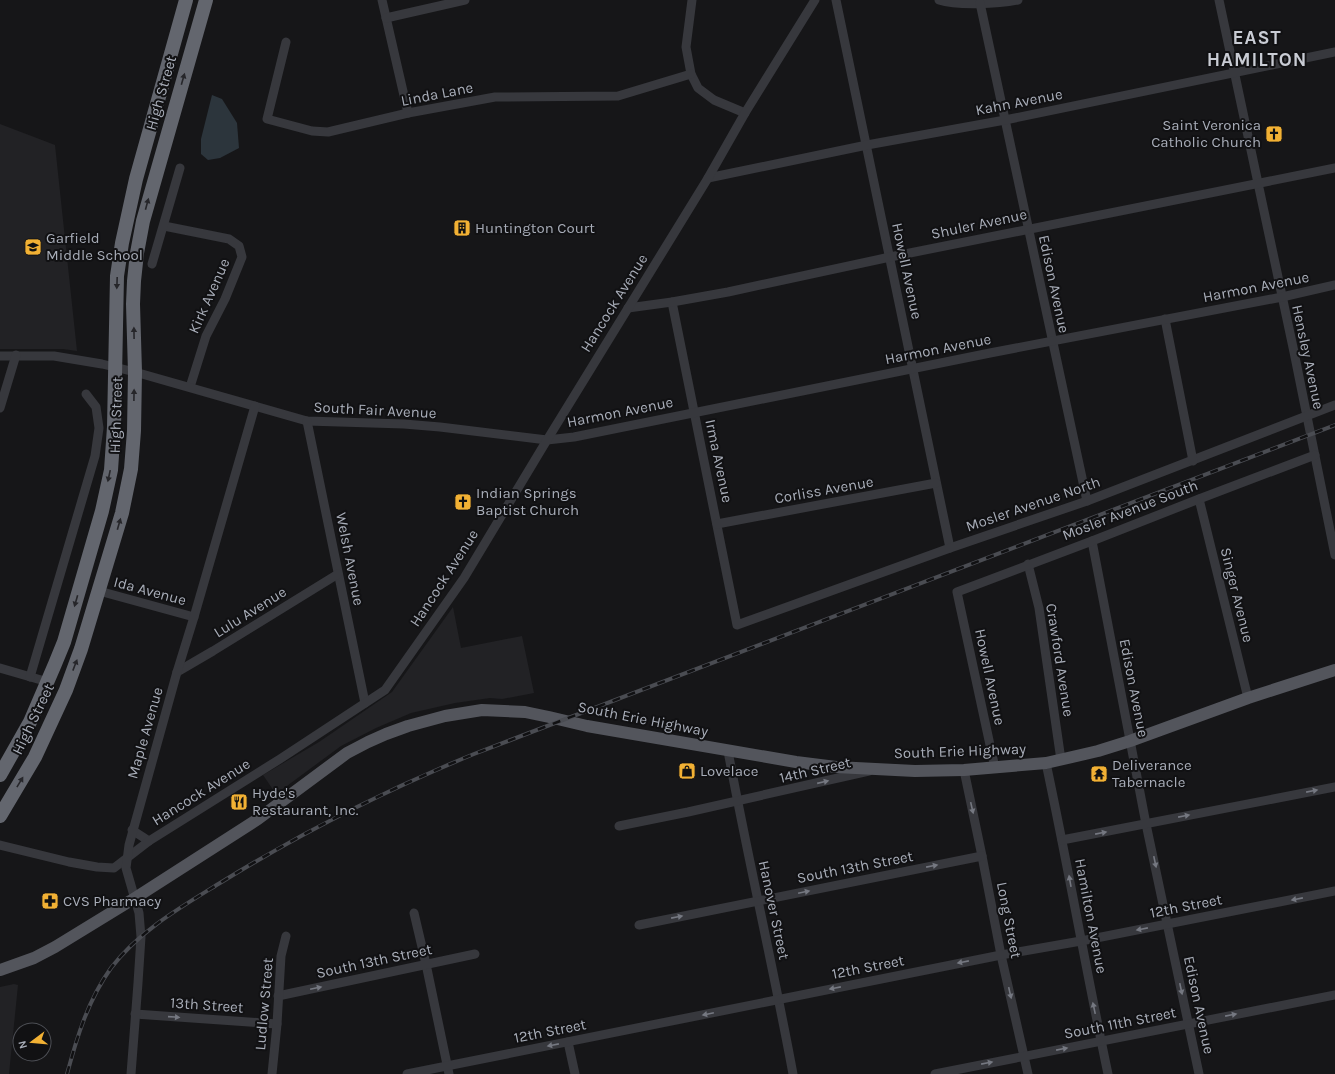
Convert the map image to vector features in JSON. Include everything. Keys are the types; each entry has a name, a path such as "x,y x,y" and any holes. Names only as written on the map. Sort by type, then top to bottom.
{"highway":[{"name":"High Street","path":"0,775 30,722 64,642 102,511 111,470 114,428 117,276 122,243 136,179 186,0"},
{"name":"High Street","path":"0,816 35,757 53,719 81,649 122,513 130,469 134,431 135,372 133,304 137,253 143,221 206,0"}],"main road":[{"name":"South Erie Highway","path":"0,970 34,958 56,947 258,819 347,753 386,734 424,721 453,714 482,710 525,712 549,716 586,726 796,762 915,772 964,770 1046,763 1098,751 1130,741 1248,698 1335,670"}],"street":[{"path":"382,0 408,113"},
{"path":"386,18 465,0"},
{"path":"692,0 686,47 692,74 698,88 714,100 745,113"},
{"name":"Hancock Avenue","path":"0,845 69,862 114,868 150,841 280,759 385,690 464,578 546,440 708,178 745,113 815,0"},
{"name":"Howell Avenue","path":"836,0 950,548"},
{"path":"938,0 948,3 980,3 1018,0"},
{"name":"Hensley Avenue","path":"1219,0 1335,555"},
{"name":"Edison Avenue","path":"980,3 1087,501"},
{"name":"Linda Lane","path":"286,42 267,119 312,130 328,132 408,113 495,97 618,96 692,74"},
{"name":"Kahn Avenue","path":"708,178 867,145 1005,120 1335,52"},
{"path":"152,264 180,168"},
{"name":"Shuler Avenue","path":"628,308 728,292 1029,228 1335,168"},
{"name":"Kirk Avenue","path":"164,226 229,239 239,246 242,257 225,299 206,336 190,387"},
{"name":"Harmon Avenue","path":"546,440 574,436 1282,297 1335,285"},
{"name":"Irma Avenue","path":"672,302 738,625"},
{"path":"1165,319 1193,460"},
{"path":"0,408 16,355"},
{"name":"South Fair Avenue","path":"0,356 54,356 84,360 190,387 307,421 434,426 546,440"},
{"name":"High Street","path":"30,677 95,456 99,428 96,407 86,394"},
{"name":"Mosler Avenue North","path":"738,625 950,548 1087,501 1335,405"},
{"name":"Maple Avenue","path":"131,1074 141,936 139,913 127,875 126,859 132,830 255,406"},
{"name":"Welsh Avenue","path":"307,421 365,704"},
{"name":"Mosler Avenue South","path":"957,592 1314,455"},
{"name":"Corliss Avenue","path":"717,524 936,484"},
{"name":"Singer Avenue","path":"1198,499 1248,698"},
{"name":"Edison Avenue","path":"1092,541 1146,824 1199,1074"},
{"name":"Crawford Avenue","path":"1028,564 1039,608 1061,760"},
{"name":"Lulu Avenue","path":"177,672 338,574"},
{"name":"Ida Avenue","path":"99,591 194,617"},
{"name":"Howell Avenue","path":"957,592 995,768"},
{"path":"0,668 48,682"},
{"name":"Hanover Street","path":"728,751 793,1074"},
{"name":"Hamilton Avenue","path":"1046,763 1108,1074"},
{"name":"14th Street","path":"619,826 786,791 877,770"},
{"name":"Long Street","path":"964,770 1001,955 1028,1074"},
{"path":"1062,840 1335,787"},
{"path":"132,830 150,841"},
{"name":"South 13th Street","path":"638,925 982,856"},
{"name":"12th Street","path":"407,1074 448,1070 568,1042 779,999 1335,891"},
{"path":"414,913 448,1070"},
{"name":"Ludlow Street","path":"272,1074 281,956 286,936"},
{"name":"South 13th Street","path":"278,996 475,954"},
{"name":"South 11th Street","path":"935,1074 1335,995"},
{"name":"13th Street","path":"135,1014 277,1024"},
{"path":"568,1042 575,1074"}],"shaded area":[{"path":"212,95 222,99 237,123 239,148 220,158 208,160 201,154 201,139"},
{"name":"Garfield Middle School","path":"0,124 55,145 77,351 63,349 0,349"},
{"path":"453,607 461,648 522,636 534,693 502,699 490,698 455,703 411,713 376,728 341,746 276,794 263,775 319,742 392,692"},
{"path":"14,984 18,985 14,1022 12,1022 12,1044 9,1074 0,1074 0,987"}],"railway":[{"path":"67,1074 84,1019 96,993 111,968 134,942 161,921 205,892 281,847 344,813 409,782 474,754 1335,425"}],"place":[{"name":"Saint Veronica Catholic Church","path":"1274,134"},
{"name":"Huntington Court","path":"462,228"},
{"name":"Garfield Middle School","path":"33,247"},
{"name":"Indian Springs Baptist Church","path":"463,502"},
{"name":"Lovelace","path":"687,771"},
{"name":"Deliverance Tabernacle","path":"1099,774"},
{"name":"Hyde's Restaurant, Inc.","path":"239,802"},
{"name":"CVS Pharmacy","path":"50,901"}],"district":[{"name":"EAST HAMILTON","path":"1257,48"}]}
